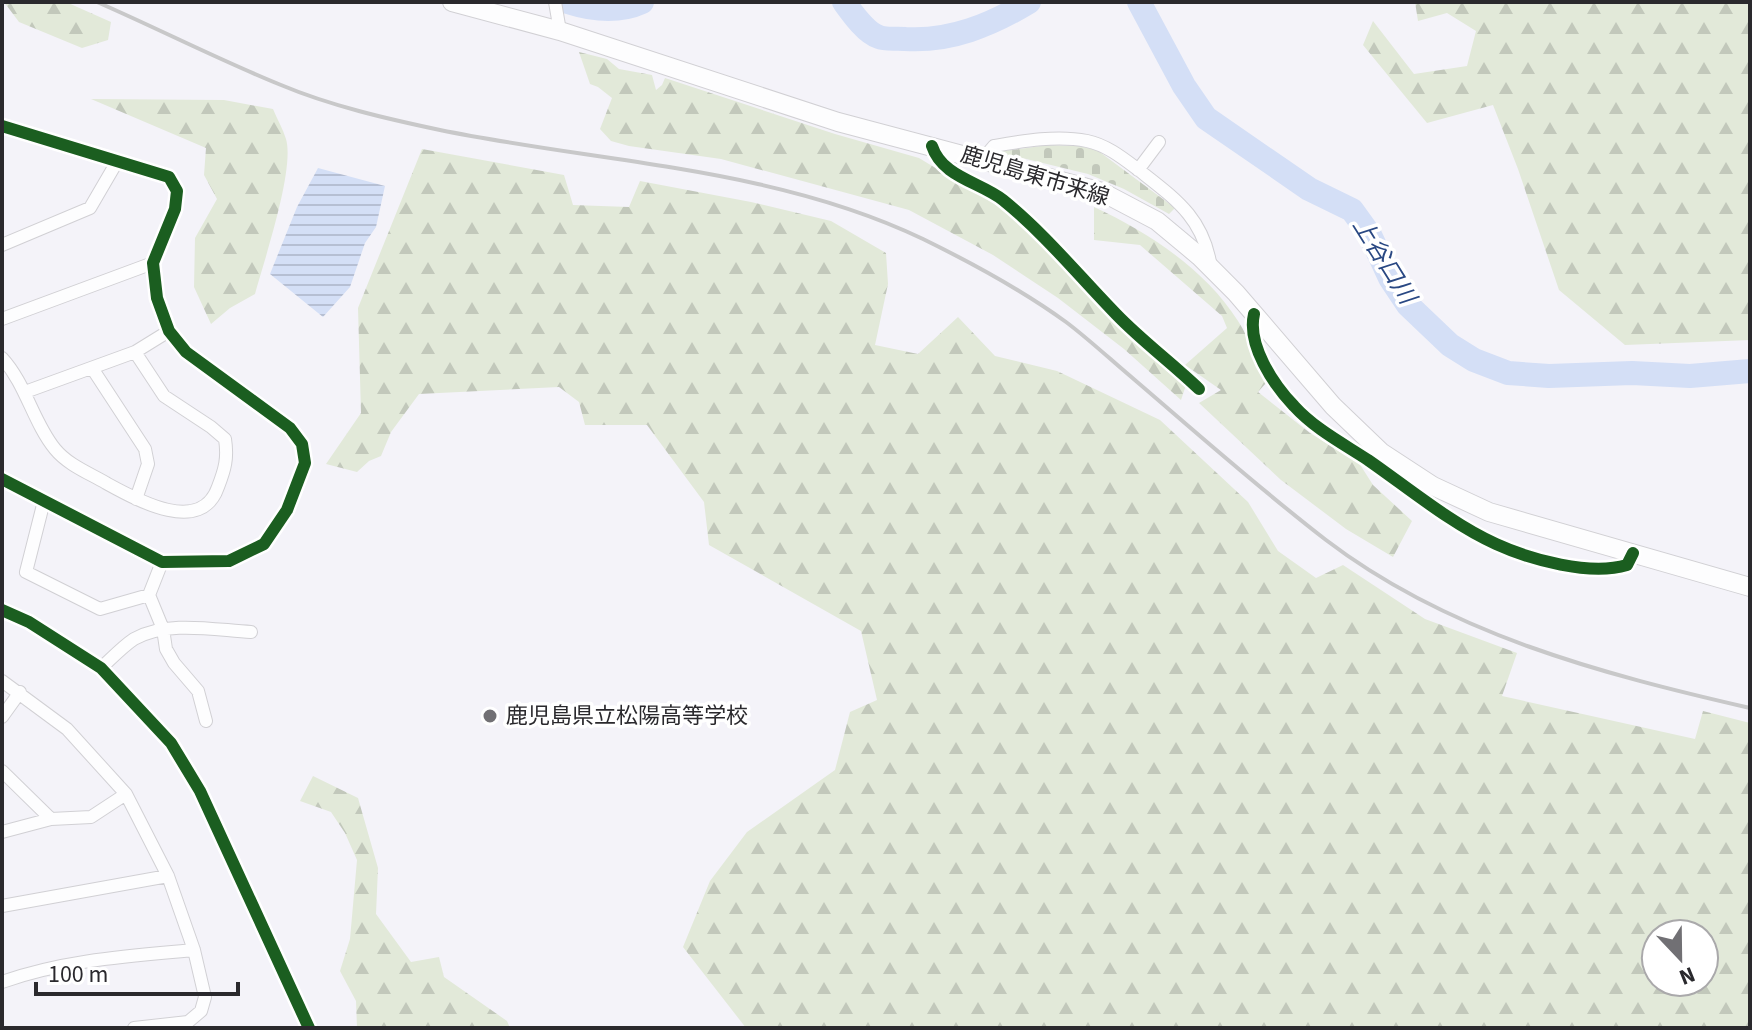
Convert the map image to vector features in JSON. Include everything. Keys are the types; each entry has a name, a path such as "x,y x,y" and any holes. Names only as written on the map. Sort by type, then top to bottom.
{"main road":[{"name":"鹿児島東市来線","path":"452,2 560,31 838,122 1102,192 1157,221 1211,268 1333,406 1381,452 1433,486 1489,512 1750,587"}],"street":[{"path":"555,2 560,31"},
{"path":"2,140 5,127 169,177 177,191 175,209 153,263 157,298 169,331 186,352 290,428 302,444 305,463 287,510 264,544 229,561 162,562 2,479"},
{"path":"983,159 994,146 1039,140 1076,139 1103,146 1176,198 1204,239 1211,268"},
{"path":"1138,170 1159,142"},
{"path":"932,146 935,155 947,168 1003,200 1045,238 1119,317 1199,389"},
{"path":"2,245 90,208 118,160"},
{"path":"2,319 153,263"},
{"path":"1254,314 1253,336 1261,355 1292,404 1313,425 1458,521 1503,547 1578,567 1618,568 1627,565 1633,553"},
{"path":"25,392 135,352 169,331"},
{"path":"2,358 25,392 55,448 72,464 136,499 185,514 202,509 216,494 228,460 225,439 164,396 135,352"},
{"path":"92,368 145,449 148,464 136,499"},
{"path":"44,501 26,572 100,609 149,595"},
{"path":"162,562 149,595 163,629 166,649 198,691 206,721"},
{"path":"2,610 29,622 101,668 171,743 200,791 309,1028"},
{"path":"101,668 134,639 163,629 251,632"},
{"path":"2,681 67,729 126,794 168,876 194,950 205,997 201,1011 188,1022 134,1028"},
{"path":"2,717 20,692"},
{"path":"2,771 51,819"},
{"path":"2,832 51,819 91,817 126,794"},
{"path":"2,906 168,876"},
{"path":"2,982 28,973 99,959 194,950"}],"green space":[{"path":"4,2 66,2 111,22 108,40 82,48 19,22"},
{"path":"1415,2 1750,2 1750,340 1625,345 1559,290 1493,105 1427,123 1363,45 1373,21 1414,74 1467,66 1476,31 1447,13 1418,21"},
{"path":"579,52 607,59 619,69 652,75 656,90 665,78 919,158 995,204 1017,221 1126,332 1186,385 1181,400 1124,349 1058,298 993,255 909,210 721,159 611,141 600,129 612,98 590,84"},
{"path":"91,99 224,100 273,109 286,139 288,153 283,193 265,260 255,294 230,308 211,324 194,287 195,238 217,199 204,175 206,148"},
{"path":"1048,145 1097,150 1175,208 1169,214 1124,189 1088,174 997,152"},
{"path":"422,149 564,175 573,205 629,207 640,181 831,221 886,253 888,284 875,345 918,354 958,317 995,356 1057,371 1160,420 1248,502 1278,551 1316,578 1343,565 1425,619 1517,653 1502,696 1695,739 1703,711 1750,723 1750,1028 746,1028 683,947 710,881 747,832 835,770 850,712 877,700 861,631 709,545 704,502 647,425 585,425 579,402 559,387 419,394 391,432 381,456 369,461 357,472 326,464 361,413 358,308"},
{"path":"1094,207 1155,240 1192,269 1225,302 1250,343 1266,383 1258,392 1310,433 1359,463 1373,485 1412,521 1393,557 1346,529 1281,480 1199,403 1221,390 1185,365 1227,328 1222,316 1140,245 1094,240"},
{"path":"313,776 358,798 378,868 376,914 411,962 439,957 444,977 507,1021 510,1028 357,1028 356,1001 340,971 350,939 357,860 331,812 300,801"}],"water":[{"path":"318,168 385,186 376,227 365,243 350,287 323,317 270,274 297,207"}],"waterway":[{"name":"上谷口川","path":"568,2 605,9 624,8 642,2"},
{"name":"上谷口川","path":"844,2 874,35 922,39 970,30 1029,2"},
{"name":"上谷口川","path":"1139,2 1184,86 1206,118 1309,189 1352,210 1370,235 1390,278 1408,305 1450,345 1474,360 1508,373 1549,376 1632,373 1690,376 1750,371"}],"railway":[{"path":"97,2 300,93 340,106 440,130 747,182 807,196 866,215 923,239 996,278 1066,322 1254,482 1373,573 1475,626 1529,646 1639,681 1750,708"}],"cycle path":[{"path":"2,126 169,177 177,191 175,209 153,263 157,298 169,331 186,352 290,428 302,444 305,463 287,510 264,544 229,561 162,562 2,479"},
{"path":"932,146 944,165 994,194 1018,213 1126,324 1199,389"},
{"path":"1254,314 1254,338 1258,351 1270,375 1294,406 1320,429 1463,527 1526,556 1561,565 1612,568 1627,565 1633,553"},
{"path":"2,610 29,622 101,668 171,743 200,791 309,1028"}],"place":[{"name":"鹿児島県立松陽高等学校","path":"490,716"}]}
